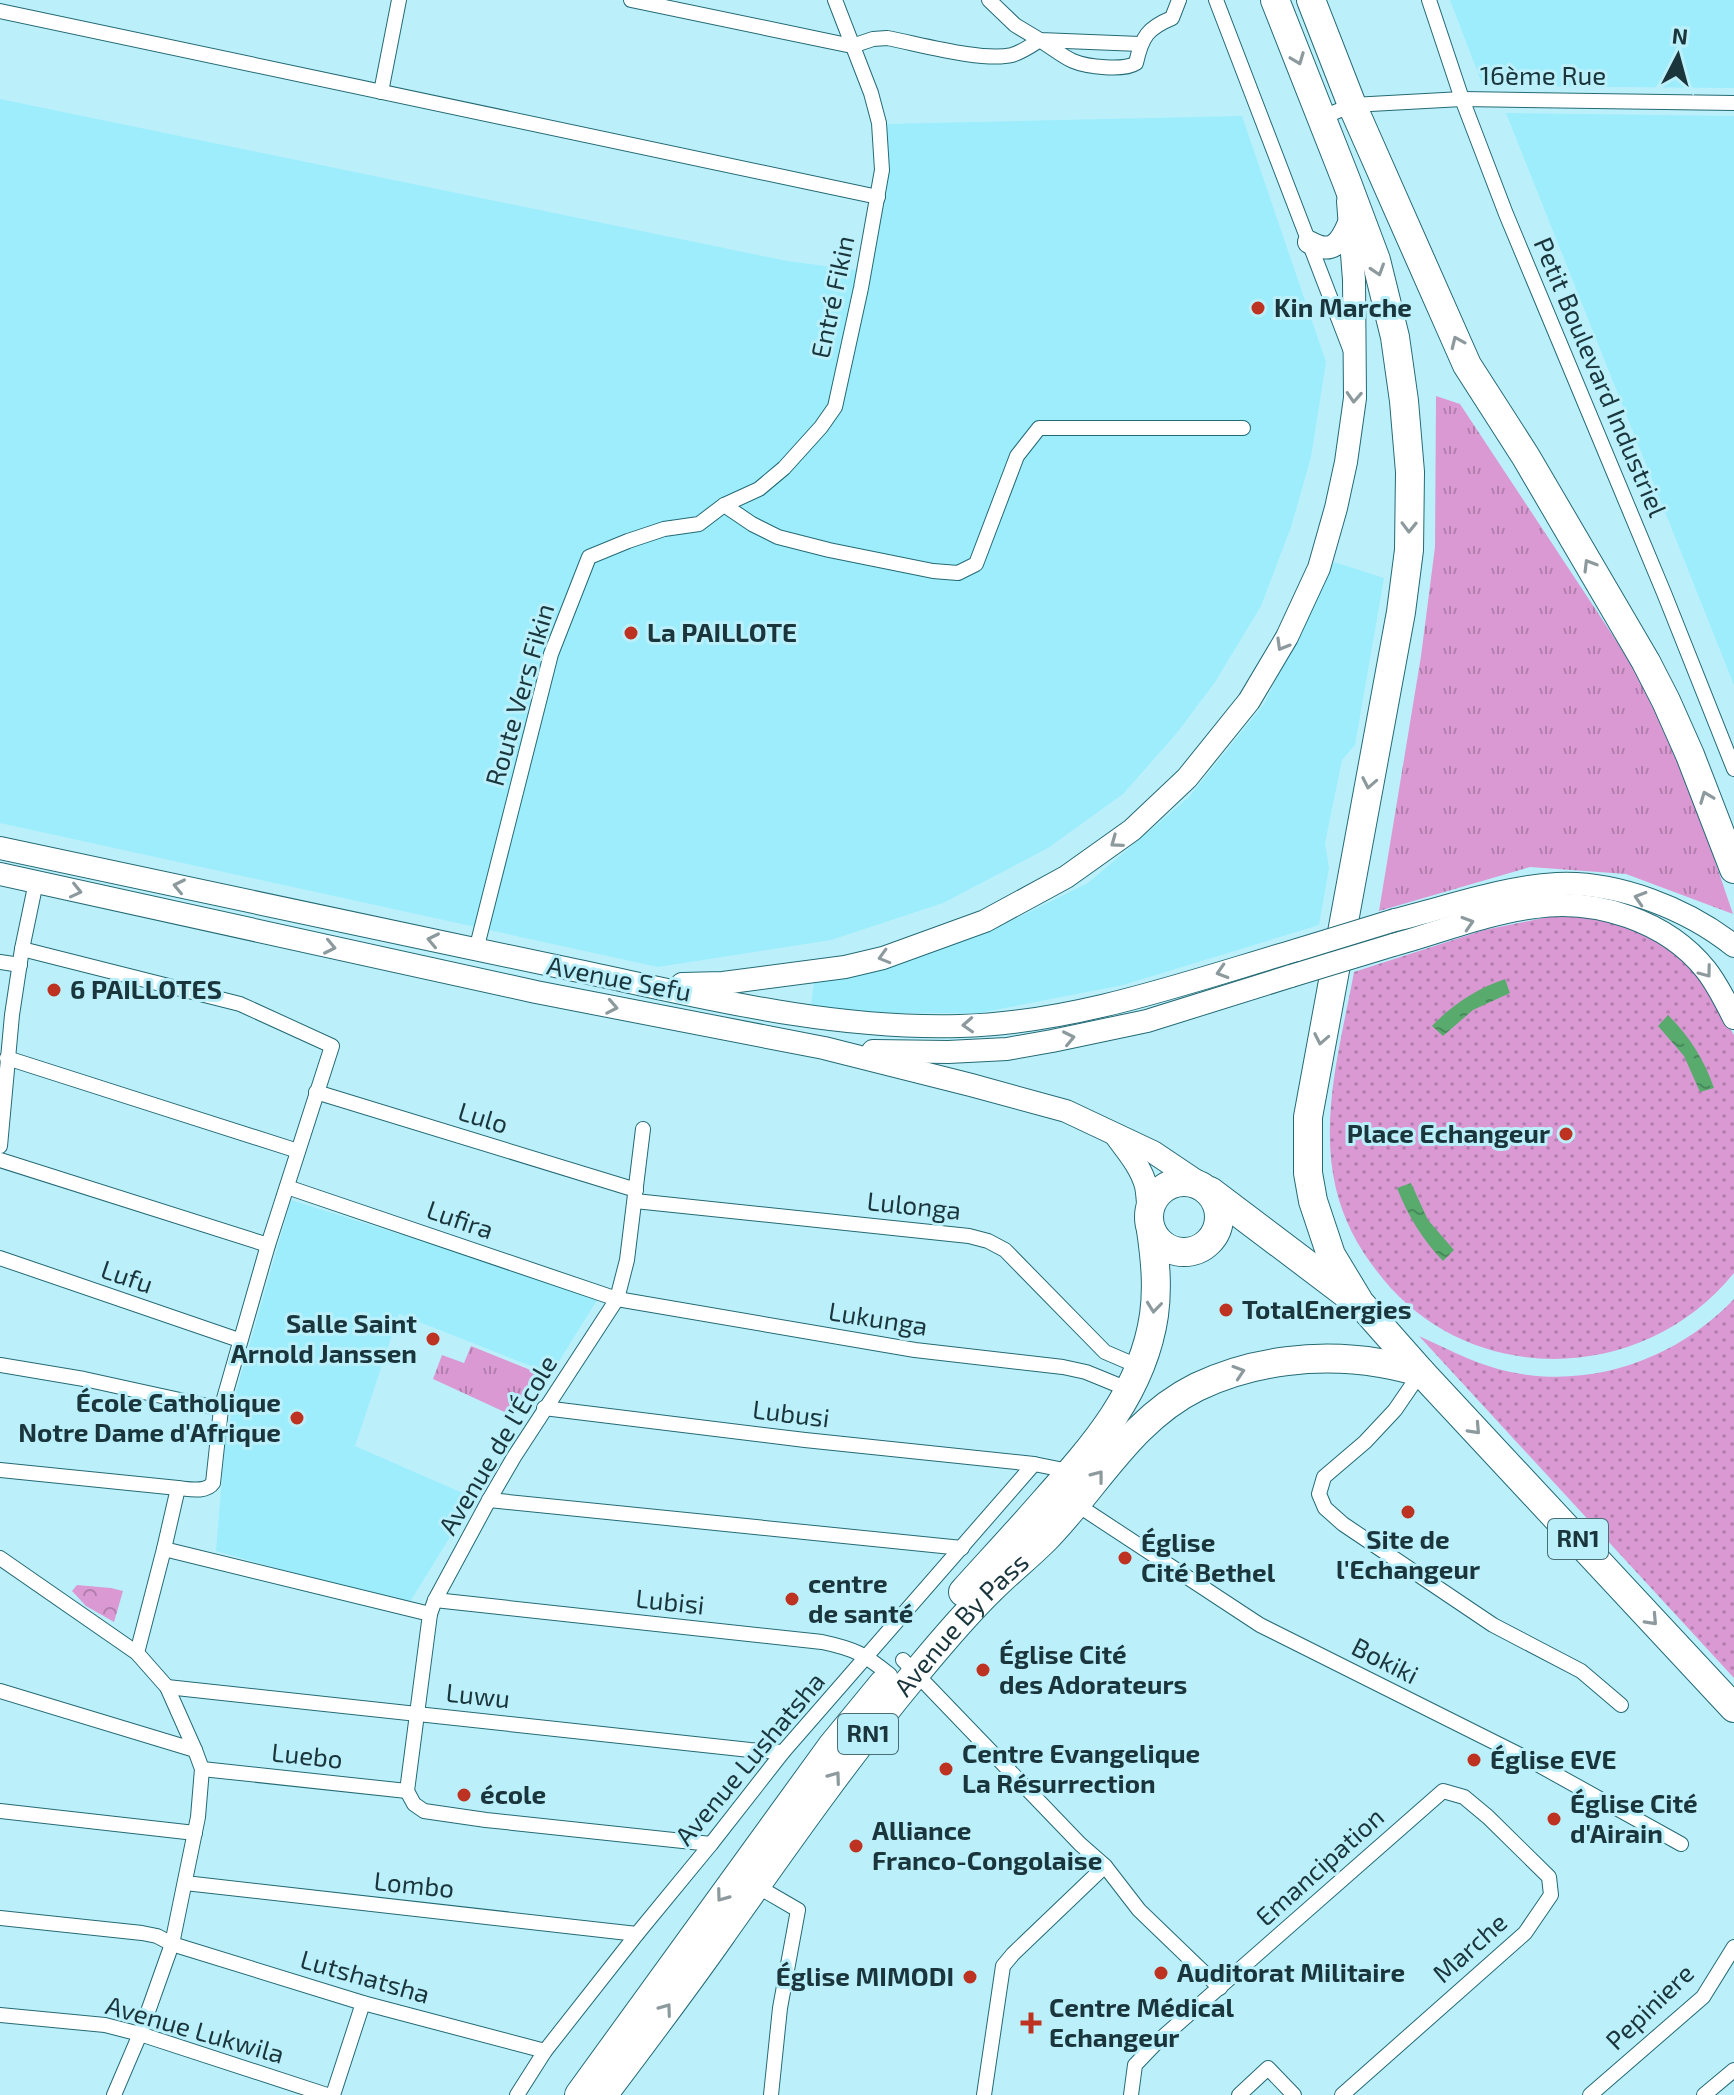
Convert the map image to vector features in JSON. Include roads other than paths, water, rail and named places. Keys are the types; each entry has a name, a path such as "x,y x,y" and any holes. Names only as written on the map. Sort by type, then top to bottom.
{"highway":[{"path":"1275,0 1379,271 1395,337 1410,472 1409,550 1401,612 1308,1117 1308,1173 1313,1201 1331,1255 1360,1303 1421,1372"},
{"path":"1311,0 1352,105 1467,365 1526,457 1646,662 1690,755 1734,869"},
{"path":"1208,1189 1219,1206 1220,1217 1218,1229 1203,1248 1179,1252 1157,1240 1150,1224 1150,1207 1154,1198 1171,1184 1191,1182 1208,1189 1360,1303"},
{"name":"RN1","path":"1135,1378 1153,1317 1157,1274 1150,1224"},
{"path":"1282,1244 1300,1250 1315,1246 1321,1226"},
{"name":"Avenue By Pass","path":"603,2095 848,1758 903,1670 1045,1539 1123,1444 1150,1417 1200,1385 1248,1369 1298,1359 1381,1363 1421,1372"},
{"name":"RN1","path":"1421,1372 1734,1708"},
{"name":"Avenue By Pass","path":"579,2095 832,1746 903,1670 1069,1474 1109,1425 1135,1378"}],"main road":[{"path":"641,984 723,983 845,967 883,958 985,921 1066,877 1132,830 1187,778 1249,701 1287,637 1319,568 1336,508 1355,398 1354,280 1346,180"},
{"path":"1309,242 1318,247 1332,247 1339,243 1349,223"},
{"name":"Avenue Sefu","path":"0,848 641,984"},
{"name":"Avenue Sefu","path":"0,874 558,996 824,1048 971,1085 1066,1111 1153,1152 1208,1189"},
{"path":"641,984 778,1013 913,1025 961,1026 1048,1016 1110,1003 1395,920 1526,888 1559,884 1599,887 1638,896 1671,908 1710,928 1734,946"},
{"path":"824,1048 933,1052 1007,1049 1147,1021 1515,910 1555,905 1613,911 1646,925 1681,946 1707,971 1734,1018"},
{"path":"558,996 564,968"},
{"path":"1113,1132 1135,1161 1146,1186 1150,1224"}],"street":[{"path":"381,92 399,0"},
{"path":"631,0 852,46 887,38 996,57 1015,54 1040,40 1140,44"},
{"name":"Entré Fikin","path":"835,0 871,93 879,123 882,170 835,407"},
{"path":"989,0 1015,25 1073,61 1107,67 1130,67 1136,63 1140,44 1154,25 1172,18 1179,0"},
{"path":"1216,0 1354,360"},
{"name":"Petit Boulevard Industriel","path":"1429,0 1462,99 1506,214 1734,769"},
{"path":"0,11 878,197"},
{"name":"16ème Rue","path":"1321,118 1352,105 1462,99 1734,103"},
{"name":"Route Vers Fikin","path":"476,950 551,654 589,557 664,529 699,524 724,505 759,489 784,468 835,407"},
{"path":"724,505 778,537 933,571 958,573 976,564 1017,456 1039,428 1243,428"},
{"path":"0,1146 7,1058 6,1014 20,965 36,882"},
{"path":"0,1470 178,1488 210,1487 213,1483 221,1409 239,1340 332,1046 240,1004 22,949"},
{"path":"0,962 20,965"},
{"path":"7,1058 298,1151"},
{"name":"Lulo","path":"316,1092 636,1196"},
{"name":"Avenue de l'École","path":"407,1791 432,1607 489,1500 544,1408 617,1299 627,1260 643,1129"},
{"path":"0,1160 268,1245"},
{"name":"Lufira","path":"287,1187 617,1299"},
{"name":"Lulonga","path":"636,1196 969,1236 988,1241 1005,1250 1105,1352 1135,1378"},
{"name":"Lufu","path":"0,1258 239,1340"},
{"name":"Lukunga","path":"617,1299 915,1350 1135,1378"},
{"path":"0,1365 84,1379 221,1409"},
{"path":"1421,1372 1395,1410 1365,1442 1324,1477 1319,1494 1325,1508 1343,1524 1493,1625 1581,1671 1621,1705"},
{"name":"Lubusi","path":"544,1408 820,1442 1034,1464 1069,1474"},
{"name":"Avenue Lushatsha","path":"517,2095 545,2051 783,1752 1034,1464"},
{"path":"137,1653 178,1488"},
{"path":"489,1500 962,1548"},
{"name":"Bokiki","path":"1076,1504 1260,1625 1528,1759 1681,1844"},
{"name":"Lubisi","path":"164,1549 432,1607 822,1642 849,1648 903,1670 1105,1866 1139,1910 1220,1988"},
{"path":"0,1558 137,1653 167,1687 202,1769 198,1817 172,1944 114,2095"},
{"name":"Luwu","path":"167,1687 783,1752"},
{"path":"0,1691 195,1750"},
{"name":"Luebo","path":"202,1769 407,1791"},
{"path":"407,1791 414,1804 424,1811 711,1844"},
{"name":"Emancipation","path":"1131,2095 1135,2065 1156,2043 1443,1791 1464,1797 1488,1817 1549,1877 1551,1895"},
{"path":"0,1811 195,1833"},
{"path":"984,2095 1003,1966 1105,1866"},
{"name":"Lombo","path":"185,1883 637,1934"},
{"path":"755,1885 798,1910 780,2008 771,2095"},
{"name":"Marche","path":"1342,2095 1525,1933 1551,1895"},
{"name":"Lutshatsha","path":"0,1918 157,1936 172,1944 363,2003 545,2051"},
{"name":"Pepiniere","path":"1590,2095 1703,1997 1734,1947"},
{"path":"330,2095 363,2003"},
{"name":"Avenue Lukwila","path":"0,2015 105,2025 330,2095"},
{"path":"1239,2095 1268,2068 1294,2095"},
{"path":"1704,2095 1734,2070"}],"water":[{"path":"1505,979 1510,993 1473,1010 1443,1036 1432,1026 1466,998"},
{"path":"1668,1015 1695,1048 1714,1088 1700,1092 1684,1056 1658,1026"},
{"path":"1411,1183 1428,1220 1454,1250 1443,1261 1416,1227 1397,1188"}],"place":[{"name":"Kin Marche","path":"1258,308"},
{"name":"La PAILLOTE","path":"631,633"},
{"name":"6 PAILLOTES","path":"54,990"},
{"name":"Place Echangeur","path":"1566,1134"},
{"name":"TotalEnergies","path":"1226,1310"},
{"name":"Salle Saint Arnold Janssen","path":"433,1339"},
{"name":"École Catholique Notre Dame d'Afrique","path":"297,1418"},
{"name":"Site de l'Echangeur","path":"1408,1512"},
{"name":"Église Cité Bethel","path":"1125,1558"},
{"name":"centre de santé","path":"792,1599"},
{"name":"Église Cité des Adorateurs","path":"983,1670"},
{"name":"Église EVE","path":"1474,1760"},
{"name":"Centre Evangelique La Résurrection","path":"946,1769"},
{"name":"école","path":"464,1795"},
{"name":"Église Cité d'Airain","path":"1554,1819"},
{"name":"Alliance Franco-Congolaise","path":"856,1846"},
{"name":"Auditorat Militaire","path":"1161,1973"},
{"name":"Église MIMODI","path":"970,1977"},
{"name":"Centre Médical Echangeur","path":"1031,2023"}]}
